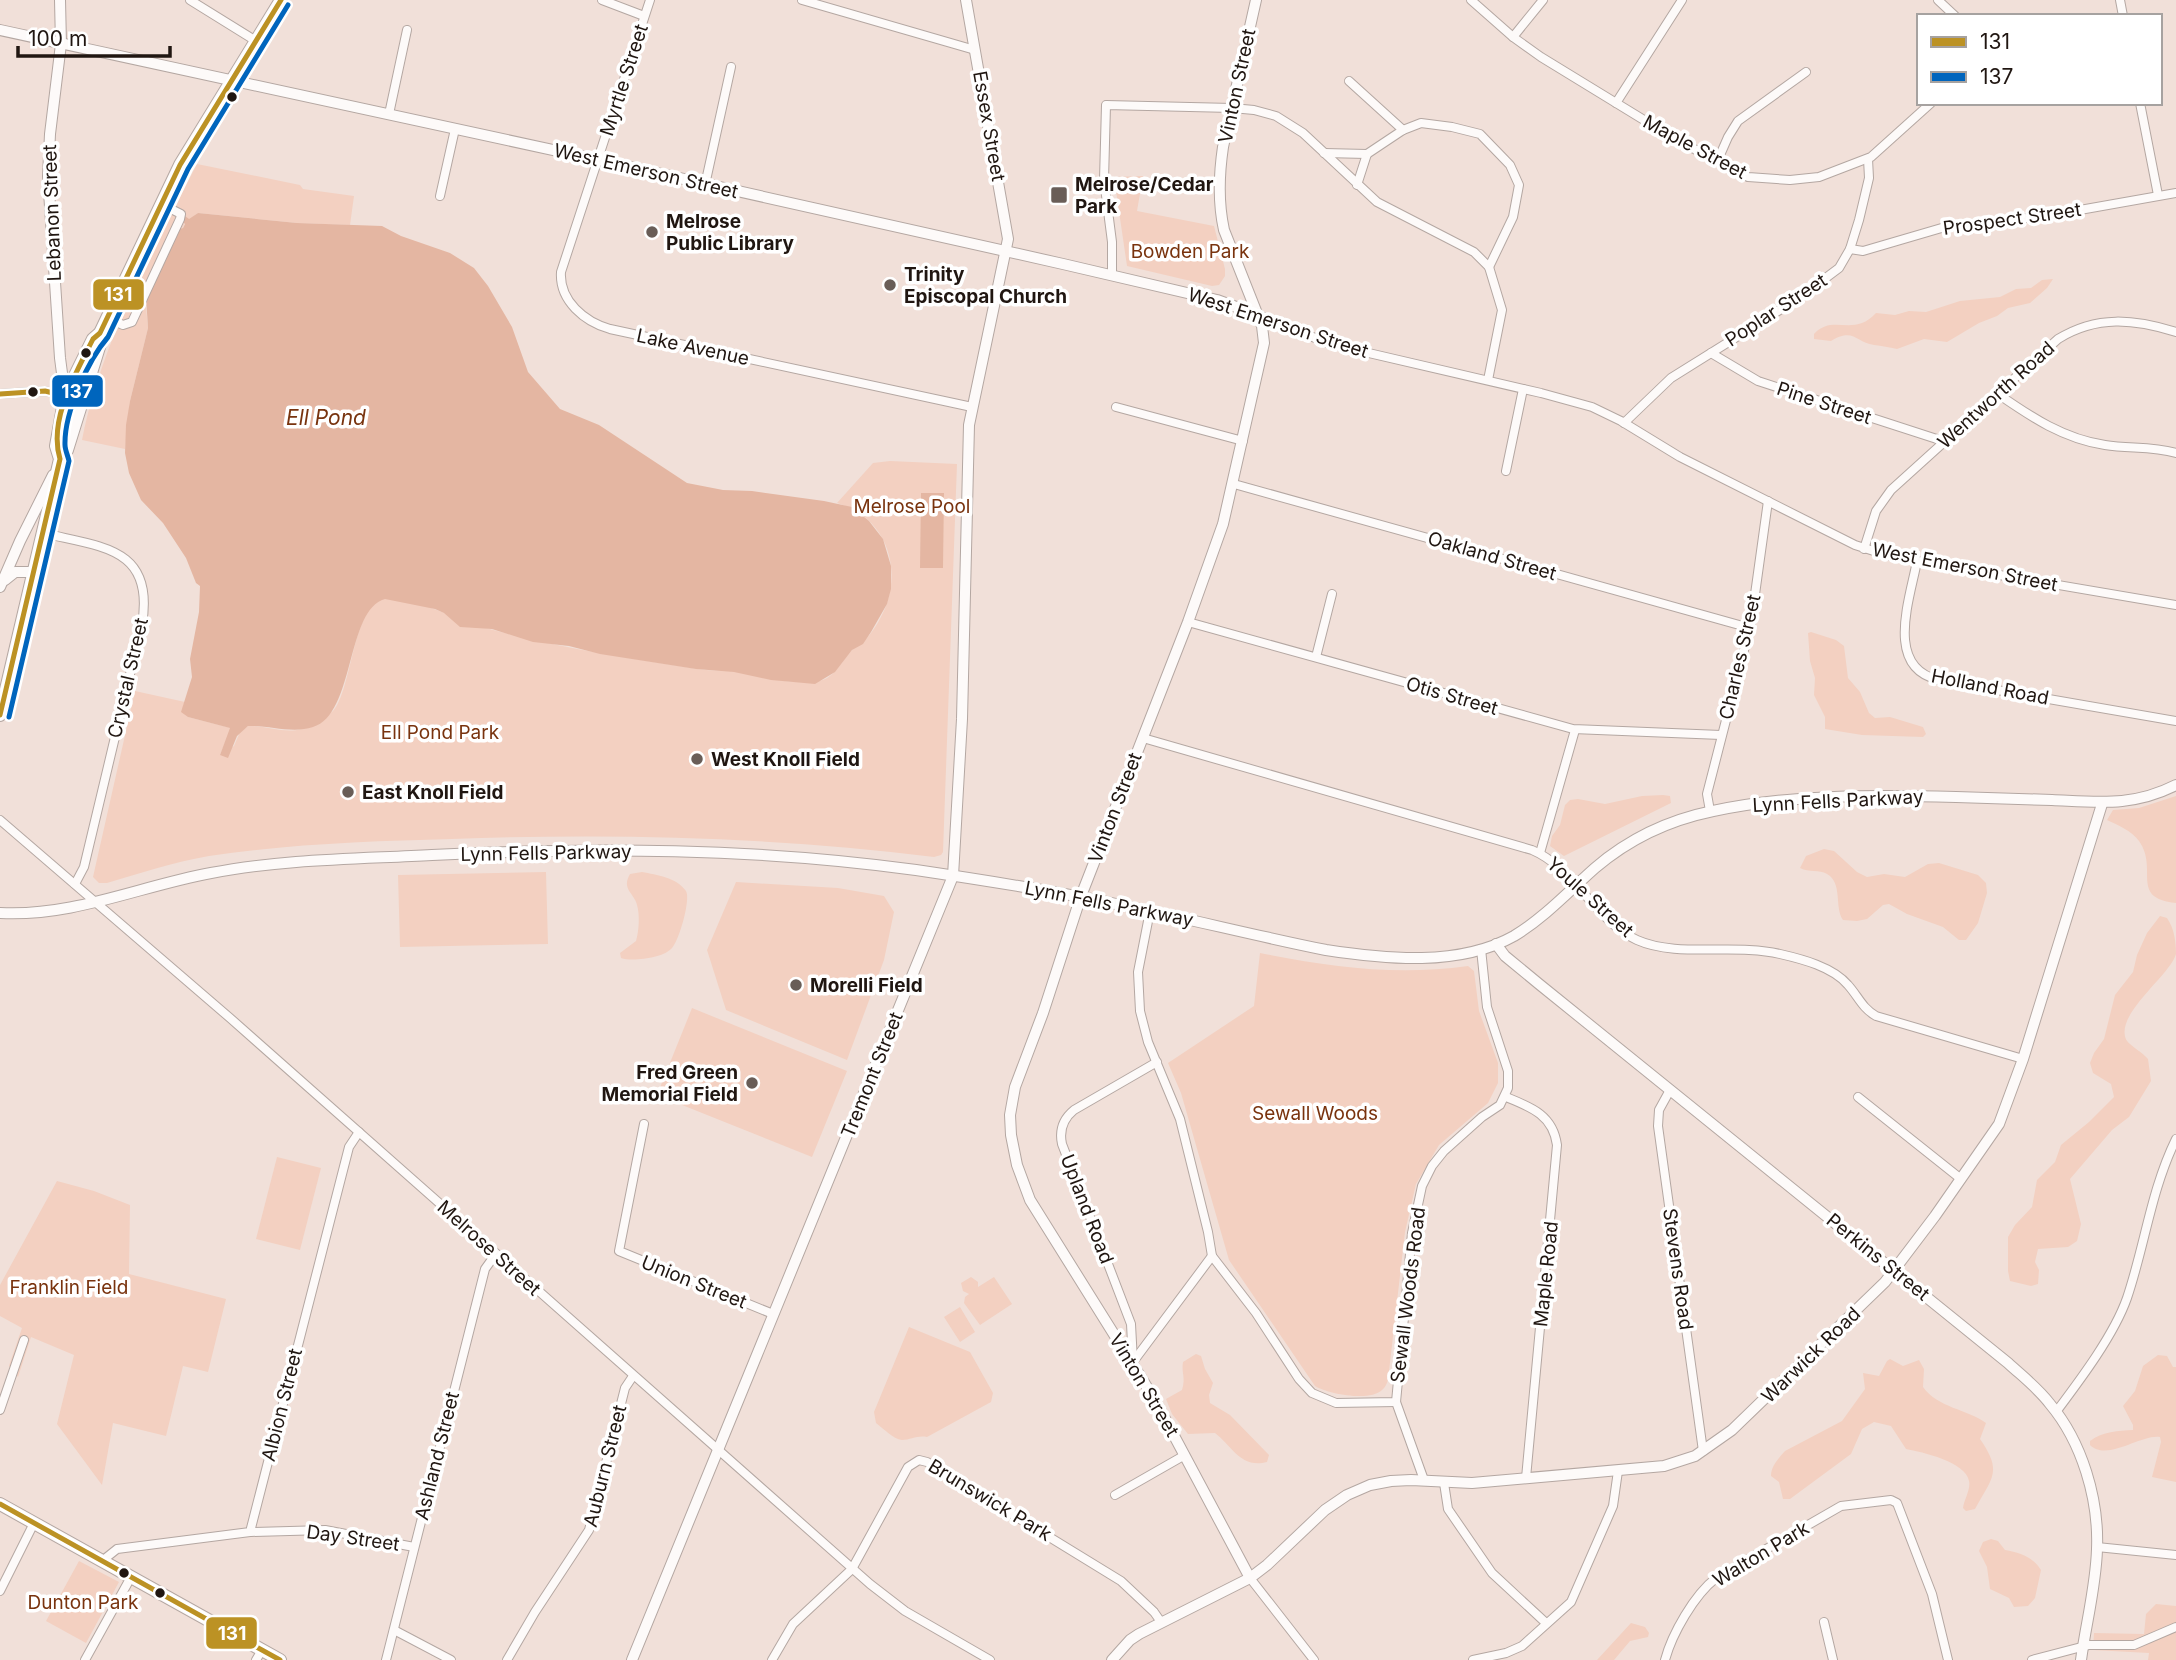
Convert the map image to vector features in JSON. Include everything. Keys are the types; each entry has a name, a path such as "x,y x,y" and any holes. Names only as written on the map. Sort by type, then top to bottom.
{"main road":[{"path":"59,463 56,446 65,396 93,339 100,333 180,164 282,0"},
{"path":"0,715 59,463 67,450 100,344 100,333"},
{"path":"0,1504 131,1577 259,1655 280,1660"}],"street":[{"name":"Lebanon Street","path":"60,0 61,44 48,176 57,331 65,396 74,425"},
{"path":"190,0 256,41"},
{"path":"602,0 645,16"},
{"name":"Myrtle Street","path":"599,160 650,0"},
{"path":"802,0 975,50"},
{"name":"Essex Street","path":"966,0 1007,229 1006,252"},
{"name":"Vinton Street","path":"1250,1578 1133,1362 1030,1200 1017,1165 1011,1135 1011,1107 1018,1076 1043,1013 1081,897 1188,622 1223,524 1234,484 1265,341 1264,330 1222,221 1220,164 1256,0"},
{"name":"Maple Street","path":"1471,0 1513,37 1616,103 1717,162 1752,178 1790,180 1819,177 1868,159 1929,105"},
{"path":"1513,37 1543,0"},
{"path":"1616,103 1682,0"},
{"path":"1938,0 1953,14"},
{"name":"West Emerson Street","path":"0,30 599,160 1217,300 1330,344 1592,407 1624,423 1668,451 1864,549 1917,561 2176,605"},
{"path":"389,114 407,30"},
{"path":"705,185 731,67"},
{"path":"1717,162 1738,121 1806,72"},
{"path":"1349,81 1403,130"},
{"path":"1112,276 1104,180 1106,105 1232,108 1264,112 1283,119 1303,133 1357,186 1388,209 1474,253 1489,267 1502,313 1488,380"},
{"path":"2140,105 2158,195"},
{"path":"1324,153 1367,154 1403,130 1424,123 1473,131 1491,143 1510,165 1518,181 1517,204 1506,235 1489,267"},
{"path":"440,196 455,129"},
{"path":"1357,186 1367,154"},
{"name":"Poplar Street","path":"1624,423 1671,378 1825,281 1839,268 1850,248 1866,191 1868,159"},
{"name":"Lake Avenue","path":"599,160 561,276 565,294 572,306 591,322 610,329 972,407"},
{"name":"Prospect Street","path":"1850,248 1863,251 1945,227 2058,214 2176,193"},
{"path":"107,318 123,326 132,322 180,219 181,214 161,204"},
{"name":"Tremont Street","path":"632,1660 953,876 962,719 968,452 972,407 1006,252"},
{"name":"Wentworth Road","path":"1864,549 1876,511 1886,496 1943,440 1998,394 2050,345 2083,327 2099,322 2125,320 2148,323 2176,332"},
{"name":"Pine Street","path":"1711,353 1756,380 1943,440"},
{"path":"1506,471 1523,389"},
{"path":"0,394 45,391 65,396"},
{"path":"1998,394 2037,420 2080,440 2111,446 2149,447 2176,453"},
{"path":"1116,407 1243,441"},
{"path":"0,588 59,463"},
{"name":"Oakland Street","path":"1234,484 1750,628"},
{"name":"Charles Street","path":"1710,811 1707,794 1750,628 1768,501"},
{"name":"Crystal Street","path":"43,533 103,547 121,555 138,575 145,598 142,624 84,867 75,884"},
{"name":"Holland Road","path":"1917,561 1904,642 1910,661 1925,675 1939,680 2176,721"},
{"path":"0,588 12,574 34,572"},
{"path":"1316,657 1332,594"},
{"name":"Otis Street","path":"1188,622 1575,730 1721,736"},
{"path":"1540,853 1575,730"},
{"name":"Youle Street","path":"1143,738 1540,853 1577,885 1611,920 1641,941 1666,947 1760,950 1783,954 1837,975 1846,982 1862,1005 1876,1016 2023,1059"},
{"name":"Lynn Fells Parkway","path":"0,913 51,911 96,902 167,881 251,867 414,856 640,851 834,861 953,876 1081,897 1351,954 1421,957 1455,954 1496,944 1528,926 1607,858 1634,839 1668,823 1710,811 1782,801 1869,797 1950,797 2102,804 2142,799 2176,785"},
{"name":"Warwick Road","path":"1250,1578 1325,1510 1348,1495 1384,1482 1424,1480 1444,1483 1526,1478 1673,1464 1703,1451 1741,1422 1894,1271 2002,1119 2102,804"},
{"name":"Melrose Street","path":"0,820 359,1132 852,1569 897,1606 990,1660"},
{"name":"Sewall Woods Road","path":"1150,911 1141,953 1138,988 1144,1031 1180,1119 1212,1256 1256,1313 1299,1379 1312,1393 1336,1403 1396,1402 1412,1233 1422,1185 1444,1151 1506,1097"},
{"name":"Perkins Street","path":"1496,944 1505,956 2008,1363 2040,1392 2056,1412 2078,1452 2090,1486 2097,1547 2081,1660"},
{"path":"1481,949 1487,1007 1508,1071 1506,1097"},
{"name":"Upland Road","path":"1133,1362 1131,1324 1060,1133 1066,1118 1074,1111 1157,1062"},
{"name":"Stevens Road","path":"1670,1090 1659,1110 1658,1126 1703,1451"},
{"name":"Maple Road","path":"1506,1097 1533,1108 1544,1116 1555,1132 1558,1145 1526,1478"},
{"path":"1858,1097 1961,1179"},
{"name":"Union Street","path":"644,1124 619,1251 773,1314"},
{"name":"Albion Street","path":"250,1532 349,1147 359,1132"},
{"path":"2056,1412 2090,1364 2124,1306 2158,1182 2176,1139"},
{"name":"Ashland Street","path":"386,1660 486,1268 495,1255"},
{"path":"1133,1362 1212,1256"},
{"path":"0,1410 23,1340"},
{"name":"Auburn Street","path":"507,1660 539,1605 588,1533 625,1390 633,1376"},
{"path":"1396,1402 1424,1480"},
{"path":"1115,1495 1185,1455"},
{"name":"Brunswick Park","path":"852,1569 908,1467 914,1461 922,1460 1121,1581 1161,1622"},
{"path":"1474,1660 1516,1649 1568,1604 1576,1593 1615,1500 1618,1471"},
{"path":"1444,1483 1448,1509 1492,1573 1546,1623"},
{"name":"Walton Park","path":"1665,1660 1673,1637 1703,1592 1716,1578 1841,1506 1883,1500 1896,1502 1932,1594 1948,1660"},
{"path":"0,1591 34,1523"},
{"name":"Day Street","path":"250,1532 325,1530 414,1547"},
{"path":"102,1561 117,1549 250,1532"},
{"path":"2097,1547 2176,1555"},
{"path":"772,1660 793,1625 852,1569"},
{"path":"85,1660 131,1577"},
{"path":"1112,1660 1133,1638 1250,1578 1314,1660"},
{"path":"1824,1622 1833,1660"},
{"path":"2032,1660 2083,1646 2134,1645 2176,1627"},
{"path":"394,1630 451,1660"}],"green space":[{"path":"197,164 300,185 303,189 354,196 350,225 297,223 198,213 189,220 185,216 182,220 185,223 155,280 146,306 148,328 130,401 125,449 82,440 102,368 115,333 146,264"},
{"name":"Bowden Park","path":"1143,176 1137,211 1214,226 1225,269 1225,276 1219,285 1212,286 1127,266 1114,177"},
{"path":"2053,279 2030,303 2008,308 1947,342 1924,339 1897,349 1868,344 1845,335 1831,341 1814,339 1814,334 1828,325 1859,324 1876,313 1895,315 1909,311 1926,312 1960,301 2000,297 2016,289 2031,288 2042,280"},
{"name":"Ell Pond Park","path":"890,461 957,464 941,855 934,857 813,845 694,838 513,837 300,846 196,858 107,883 99,883 93,877 135,691 185,702 183,706 188,717 231,728 220,755 234,746 240,732 248,726 301,729 333,711 345,686 359,631 366,615 374,604 384,599 407,601 475,625 591,652 785,681 808,682 825,679 872,632 885,608 891,587 889,556 876,529 853,509 837,503 873,463"},
{"path":"1808,633 1836,640 1844,646 1848,678 1860,692 1869,713 1875,718 1890,717 1923,727 1926,734 1923,737 1862,735 1825,729 1825,717 1814,695 1815,678 1810,661"},
{"path":"1642,796 1670,796 1671,803 1564,856 1550,846 1552,836 1560,825 1565,805 1570,800 1605,804"},
{"path":"2176,796 2176,903 2153,895 2147,881 2147,862 2139,841 2129,831 2107,820 2113,810 2139,808"},
{"path":"1824,849 1834,851 1857,872 1867,877 1884,874 1905,877 1928,864 1939,863 1978,875 1986,883 1987,893 1978,923 1966,940 1959,940 1943,927 1907,914 1889,904 1883,905 1867,919 1843,920 1832,878 1824,873 1800,868 1806,856"},
{"path":"546,872 548,944 400,947 398,875"},
{"path":"642,872 666,877 682,886 687,895 686,911 672,948 662,954 632,960 621,958 620,953 636,941 639,923 637,905 627,883 630,874"},
{"name":"Morelli Field","path":"736,882 838,888 884,896 894,912 884,960 847,1060 726,1010 707,950"},
{"path":"2160,916 2167,918 2171,926 2176,954 2172,963 2134,1008 2127,1020 2125,1031 2127,1041 2148,1059 2151,1081 2129,1117 2112,1130 2070,1179 2081,1224 2077,1241 2068,1247 2038,1249 2035,1262 2039,1270 2038,1284 2031,1286 2010,1281 2008,1237 2032,1207 2037,1180 2055,1162 2061,1145 2114,1097 2111,1084 2093,1073 2090,1063 2104,1039 2115,995 2133,972 2147,933"},
{"name":"Sewall Woods","path":"1260,953 1364,968 1415,970 1468,966 1474,971 1479,1011 1498,1063 1498,1083 1488,1103 1439,1145 1416,1184 1405,1232 1388,1380 1384,1388 1376,1394 1349,1396 1315,1386 1229,1260 1181,1093 1168,1063 1254,1006"},
{"name":"Fred Green Memorial Field","path":"692,1008 847,1071 812,1157 657,1095"},
{"path":"277,1157 321,1168 300,1250 256,1239"},
{"name":"Franklin Field","path":"57,1181 130,1205 129,1274 226,1299 208,1372 183,1366 166,1436 113,1423 102,1485 57,1424 74,1355 31,1337 18,1377 9,1366 22,1328 0,1316 0,1285"},
{"path":"971,1277 978,1282 978,1287 994,1277 1012,1304 980,1325 964,1303 969,1294 963,1291 961,1283"},
{"path":"960,1307 975,1332 960,1342 944,1317"},
{"path":"909,1327 970,1352 993,1393 991,1402 927,1437 902,1440 892,1436 876,1423 874,1412"},
{"path":"1196,1354 1201,1356 1213,1383 1209,1395 1210,1403 1230,1415 1269,1455 1267,1462 1250,1462 1244,1459 1215,1433 1188,1434 1172,1414 1166,1399 1182,1390 1183,1362"},
{"path":"2158,1355 2167,1356 2173,1367 2176,1367 2176,1482 2152,1477 2160,1437 2143,1439 2115,1449 2097,1449 2090,1445 2090,1441 2100,1435 2133,1430 2123,1406 2135,1391 2143,1366"},
{"path":"1890,1359 1903,1366 1919,1360 1924,1369 1923,1387 1929,1394 1986,1423 1980,1439 1991,1460 1993,1475 1975,1509 1966,1511 1963,1508 1969,1481 1960,1468 1942,1459 1906,1449 1891,1426 1874,1422 1862,1429 1851,1454 1790,1499 1783,1499 1779,1482 1771,1476 1777,1460 1785,1451 1842,1421 1865,1389 1863,1373 1879,1376"},
{"path":"1991,1539 1998,1541 2005,1550 2030,1558 2041,1570 2035,1598 2028,1606 2014,1607 2009,1598 1990,1589 1987,1567 1979,1551 1983,1542"},
{"name":"Dunton Park","path":"79,1561 119,1582 86,1643 46,1621"},
{"path":"2156,1604 2176,1606 2176,1660 2148,1660 2149,1653 2093,1650 2094,1633 2144,1634 2146,1614"},
{"path":"1631,1623 1645,1627 1649,1633 1648,1637 1630,1641 1614,1660 1597,1660"}],"water":[{"name":"Ell Pond","path":"198,213 297,223 382,226 401,236 450,253 474,268 488,286 512,327 528,372 560,409 599,425 687,483 723,490 752,491 824,501 852,507 869,521 883,539 891,566 891,589 887,604 871,632 835,672 815,684 696,669 533,642 492,629 460,627 435,609 385,599 372,607 363,622 344,684 327,718 305,729 248,726 237,736 228,758 220,755 230,728 188,717 181,712 192,677 190,659 199,612 200,586 196,583 186,558 163,523 141,500 129,473 125,453 130,401 148,328 146,297 177,230 185,224 182,220 185,216 189,219"},
{"path":"921,493 944,493 943,568 920,568"}],"transit line":[{"name":"131","path":"0,715 60,459 58,429 66,397 93,339 100,333 180,165 281,0"},
{"name":"137","path":"9,717 69,461 65,447 66,432 73,403 93,359 108,337 188,169 288,5"},
{"name":"131","path":"0,394 45,391 65,396"},
{"name":"131","path":"0,1504 280,1660"}],"place":[{"name":"Melrose/Cedar Park","path":"1059,195"},
{"name":"Melrose Public Library","path":"652,232"},
{"name":"Trinity Episcopal Church","path":"890,285"},
{"name":"West Knoll Field","path":"697,759"},
{"name":"East Knoll Field","path":"348,792"},
{"name":"Morelli Field","path":"796,985"},
{"name":"Fred Green Memorial Field","path":"752,1083"}],"park label":[{"name":"Melrose Pool","path":"912,506"}]}
